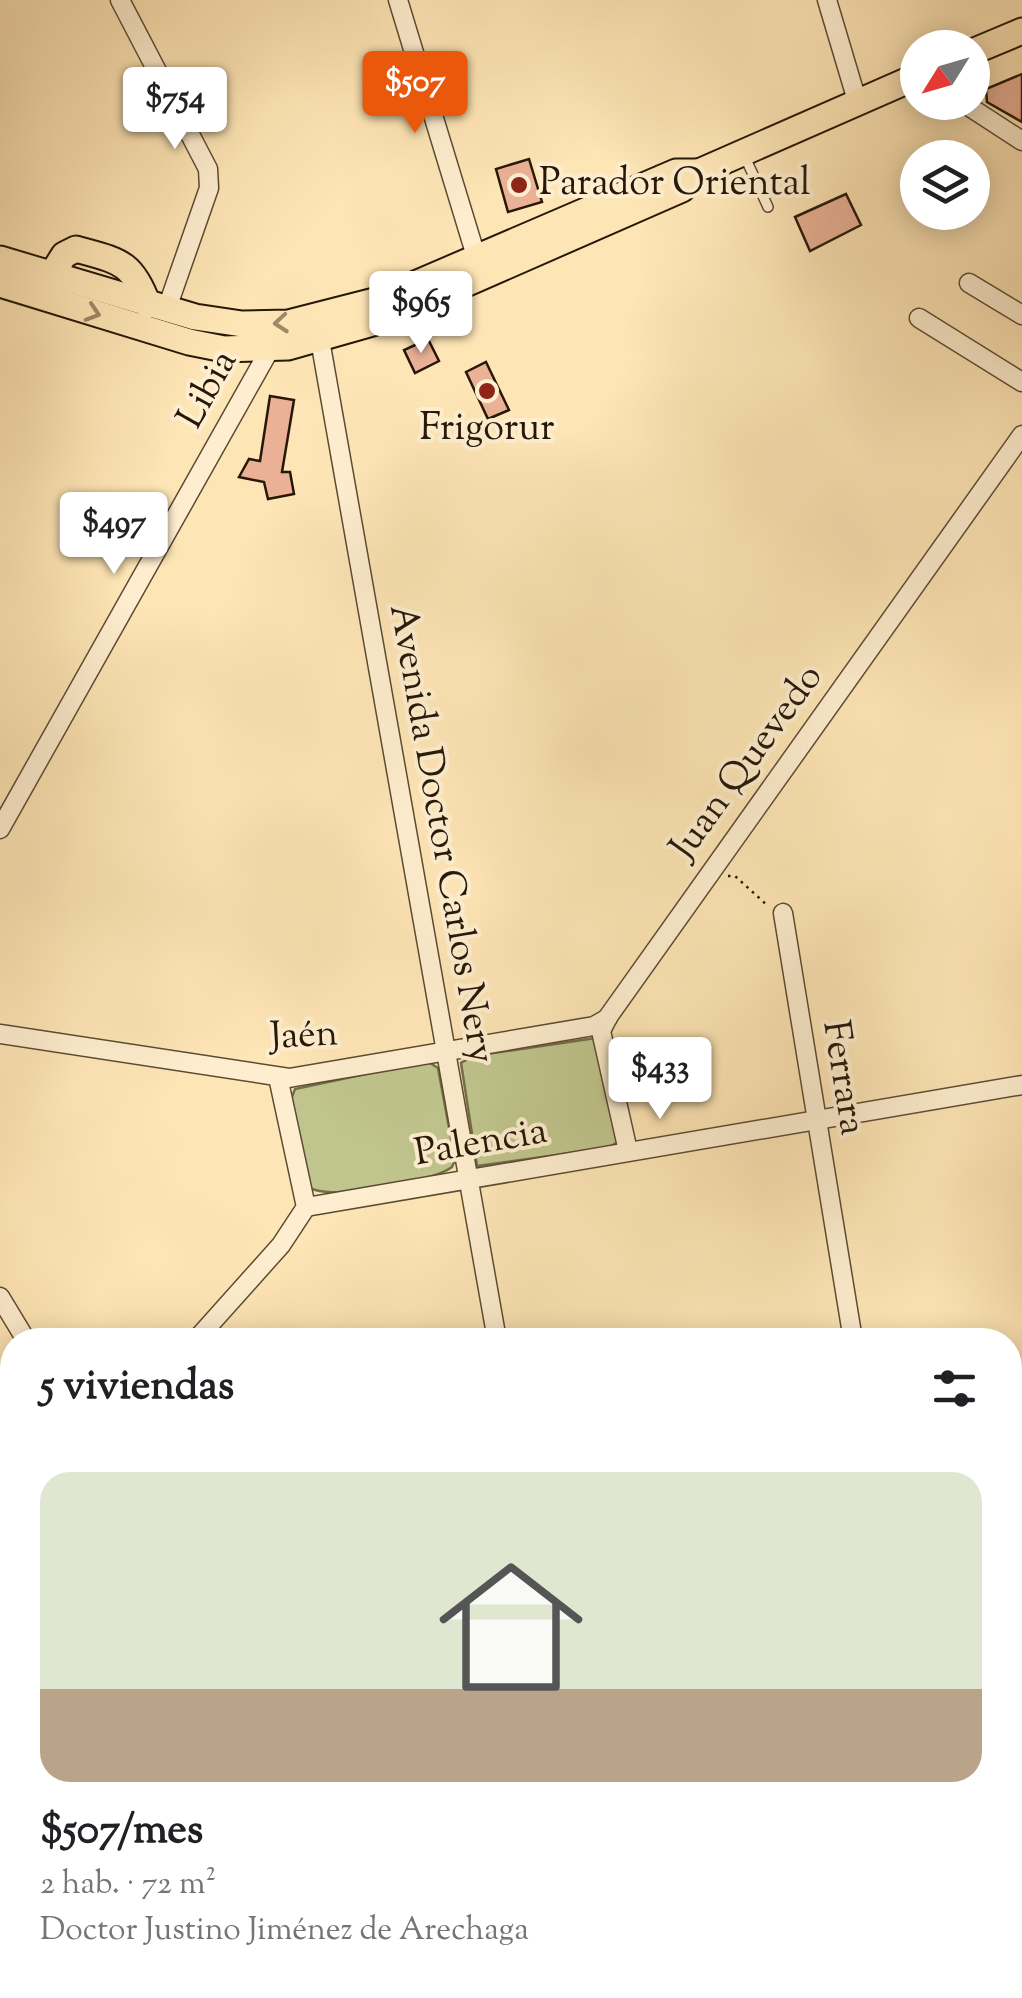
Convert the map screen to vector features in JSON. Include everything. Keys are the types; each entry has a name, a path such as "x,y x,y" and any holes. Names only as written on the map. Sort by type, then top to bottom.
{"main road":[{"path":"990,45 1022,32"},
{"path":"45,286 69,251 95,255 134,272 157,308 227,323 288,323 345,311 480,267 682,188 699,172 900,87"},
{"path":"0,259 45,286 188,342 270,349 320,340 383,320 480,267"},
{"path":"0,284 45,286"}],"street":[{"path":"120,0 208,169 209,188 157,308"},
{"path":"398,0 480,267"},
{"path":"827,0 858,104"},
{"path":"989,120 1022,142"},
{"path":"969,282 1022,315"},
{"path":"919,318 1022,382"},
{"name":"Avenida Doctor Carlos Nery","path":"320,340 494,1328"},
{"name":"Libia","path":"0,829 270,349"},
{"name":"Juan Quevedo","path":"608,1017 1020,442"},
{"name":"Ferrara","path":"783,913 851,1328"},
{"path":"608,1017 601,1032 628,1151"},
{"name":"Jaén","path":"0,1034 278,1076 306,1076 594,1026 608,1017"},
{"path":"207,1328 281,1244 306,1207 278,1076"},
{"name":"Palencia","path":"306,1207 1022,1085"},
{"path":"0,1297 19,1328"}],"lane":[{"path":"743,153 768,207"}],"path":[{"path":"711,870 736,876 772,910 783,913"}],"green space":[{"path":"596,1038 618,1142 607,1148 477,1166 461,1063 473,1056"},
{"path":"427,1061 438,1068 455,1160 452,1167 424,1179 381,1188 337,1192 309,1187 290,1102 295,1089"}],"building":[{"path":"1022,74 1022,122 990,104 990,87"},
{"name":"Parador Oriental","path":"529,159 542,202 508,212 496,169"},
{"path":"846,194 861,225 810,251 795,217"},
{"path":"428,339 439,361 415,373 404,350"},
{"name":"Frigorur","path":"486,362 509,410 488,419 466,372"},
{"path":"270,396 294,400 282,472 290,472 294,494 268,499 264,482 239,477 249,459 260,461"}],"place":[{"name":"Parador Oriental","path":"519,185"},
{"name":"Frigorur","path":"487,391"}]}
